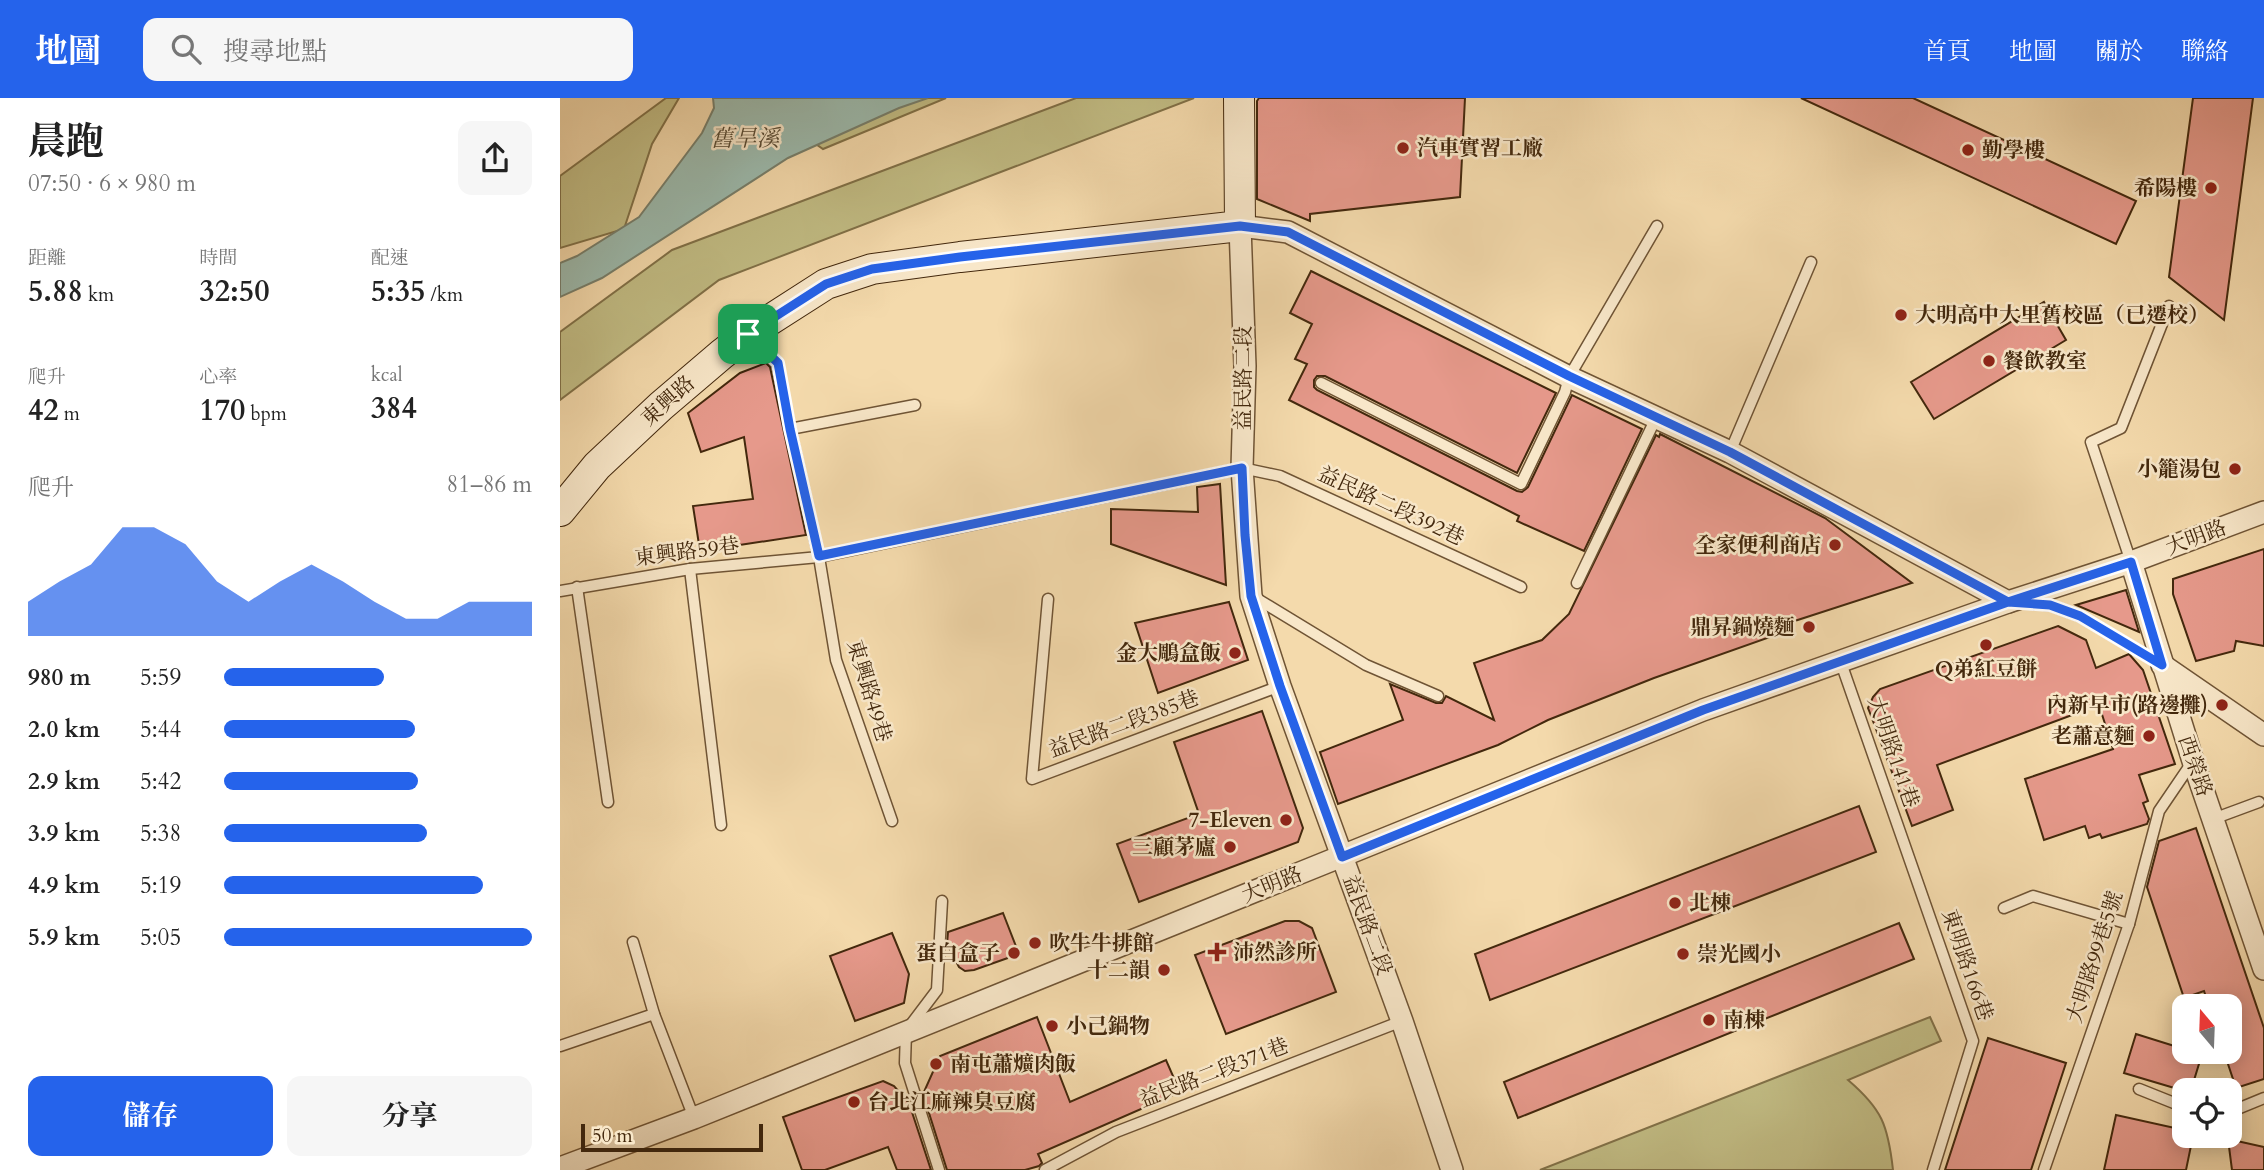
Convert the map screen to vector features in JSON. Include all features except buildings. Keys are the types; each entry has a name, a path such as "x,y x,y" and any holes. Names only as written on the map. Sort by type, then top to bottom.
{"street":[{"name":"益民路二段","path":"1238,98 1245,366 1242,468 1251,596 1280,686 1402,1021 1452,1170"},
{"name":"東興路","path":"560,511 597,466 661,406 748,334 826,284 872,269 1240,226"},
{"path":"1240,226 1288,232 1569,376 1730,452 2008,602"},
{"name":"大明路","path":"560,1168 694,1118 1703,710 2008,602 2131,562 2264,512"},
{"name":"西榮路","path":"2131,562 2193,761 2264,969"},
{"path":"2162,665 2264,735"}],"lane":[{"path":"1321,383 1521,484 1565,392 1569,376 1657,226"},
{"path":"1730,452 1811,262"},
{"path":"2131,562 2091,442 2121,428 2169,306"},
{"name":"東興路49巷","path":"748,334 778,363 819,556 836,660 892,821"},
{"path":"790,429 915,405"},
{"path":"1577,583 1656,418"},
{"name":"東興路59巷","path":"560,591 690,569 819,556 1242,468"},
{"name":"益民路二段392巷","path":"1242,468 1280,476 1521,587"},
{"path":"690,569 721,825"},
{"path":"577,587 608,802"},
{"path":"1251,596 1366,665 1438,696"},
{"name":"益民路二段385巷","path":"1048,599 1032,779 1280,686"},
{"path":"2008,602 2050,605 2080,616 2162,665"},
{"name":"大明路141巷","path":"1841,663 1908,854"},
{"name":"大明路99巷5號","path":"2044,1170 2129,924 2159,811 2193,761"},
{"path":"2213,819 2259,802"},
{"name":"東明路166巷","path":"1908,854 1973,1041 1933,1170"},
{"path":"2004,908 2033,896 2129,924"},
{"path":"939,1170 905,1063 905,1031 937,990 942,901"},
{"path":"633,942 654,1014 694,1118"},
{"path":"560,1046 654,1014"},
{"name":"益民路二段371巷","path":"1045,1170 1116,1132 1402,1021"},
{"path":"2139,1089 2172,1102"},
{"path":"2242,1107 2264,1098"}],"shaded area":[{"path":"666,98 679,98 652,144 624,229 560,248 560,176"},
{"path":"751,98 946,98 823,149"},
{"path":"1076,98 1194,98 719,280 560,400 560,332 672,250"},
{"path":"1930,1017 1941,1041 1848,1080 1876,1109 1886,1129 1893,1170 1540,1170"}],"water":[{"name":"舊旱溪","path":"713,98 928,98 899,108 788,158 602,278 560,297 560,263 577,256 639,217 702,133 714,108"}],"place":[{"name":"汽車實習工廠","path":"1403,148"},
{"name":"勤學樓","path":"1968,150"},
{"name":"希陽樓","path":"2211,188"},
{"name":"大明高中大里舊校區（已遷校）","path":"1901,315"},
{"name":"餐飲教室","path":"1989,361"},
{"name":"小籠湯包","path":"2235,469"},
{"name":"全家便利商店","path":"1835,545"},
{"name":"鼎昇鍋燒麵","path":"1809,627"},
{"name":"Q弟紅豆餅","path":"1986,645"},
{"name":"金大鵰盒飯","path":"1235,653"},
{"name":"內新早市(路邊攤)","path":"2222,705"},
{"name":"老蕭意麵","path":"2149,736"},
{"name":"7-Eleven","path":"1286,820"},
{"name":"三顧茅廬","path":"1230,847"},
{"name":"北棟","path":"1675,903"},
{"name":"吹牛牛排館","path":"1035,943"},
{"name":"沛然診所","path":"1217,952"},
{"name":"蛋白盒子","path":"1014,953"},
{"name":"崇光國小","path":"1683,954"},
{"name":"十二韻","path":"1164,970"},
{"name":"南棟","path":"1709,1020"},
{"name":"小己鍋物","path":"1052,1026"},
{"name":"南屯蕭爌肉飯","path":"936,1064"},
{"name":"台北江麻辣臭豆腐","path":"854,1102"}],"route":[{"path":"748,334 778,363 819,556 1242,468 1251,596 1280,686 1342,857 1703,710 2008,602 2131,562 2162,665 2080,616 2050,605 2008,602 1730,452 1569,376 1288,232 1240,226 872,269 826,284 748,334"}]}
